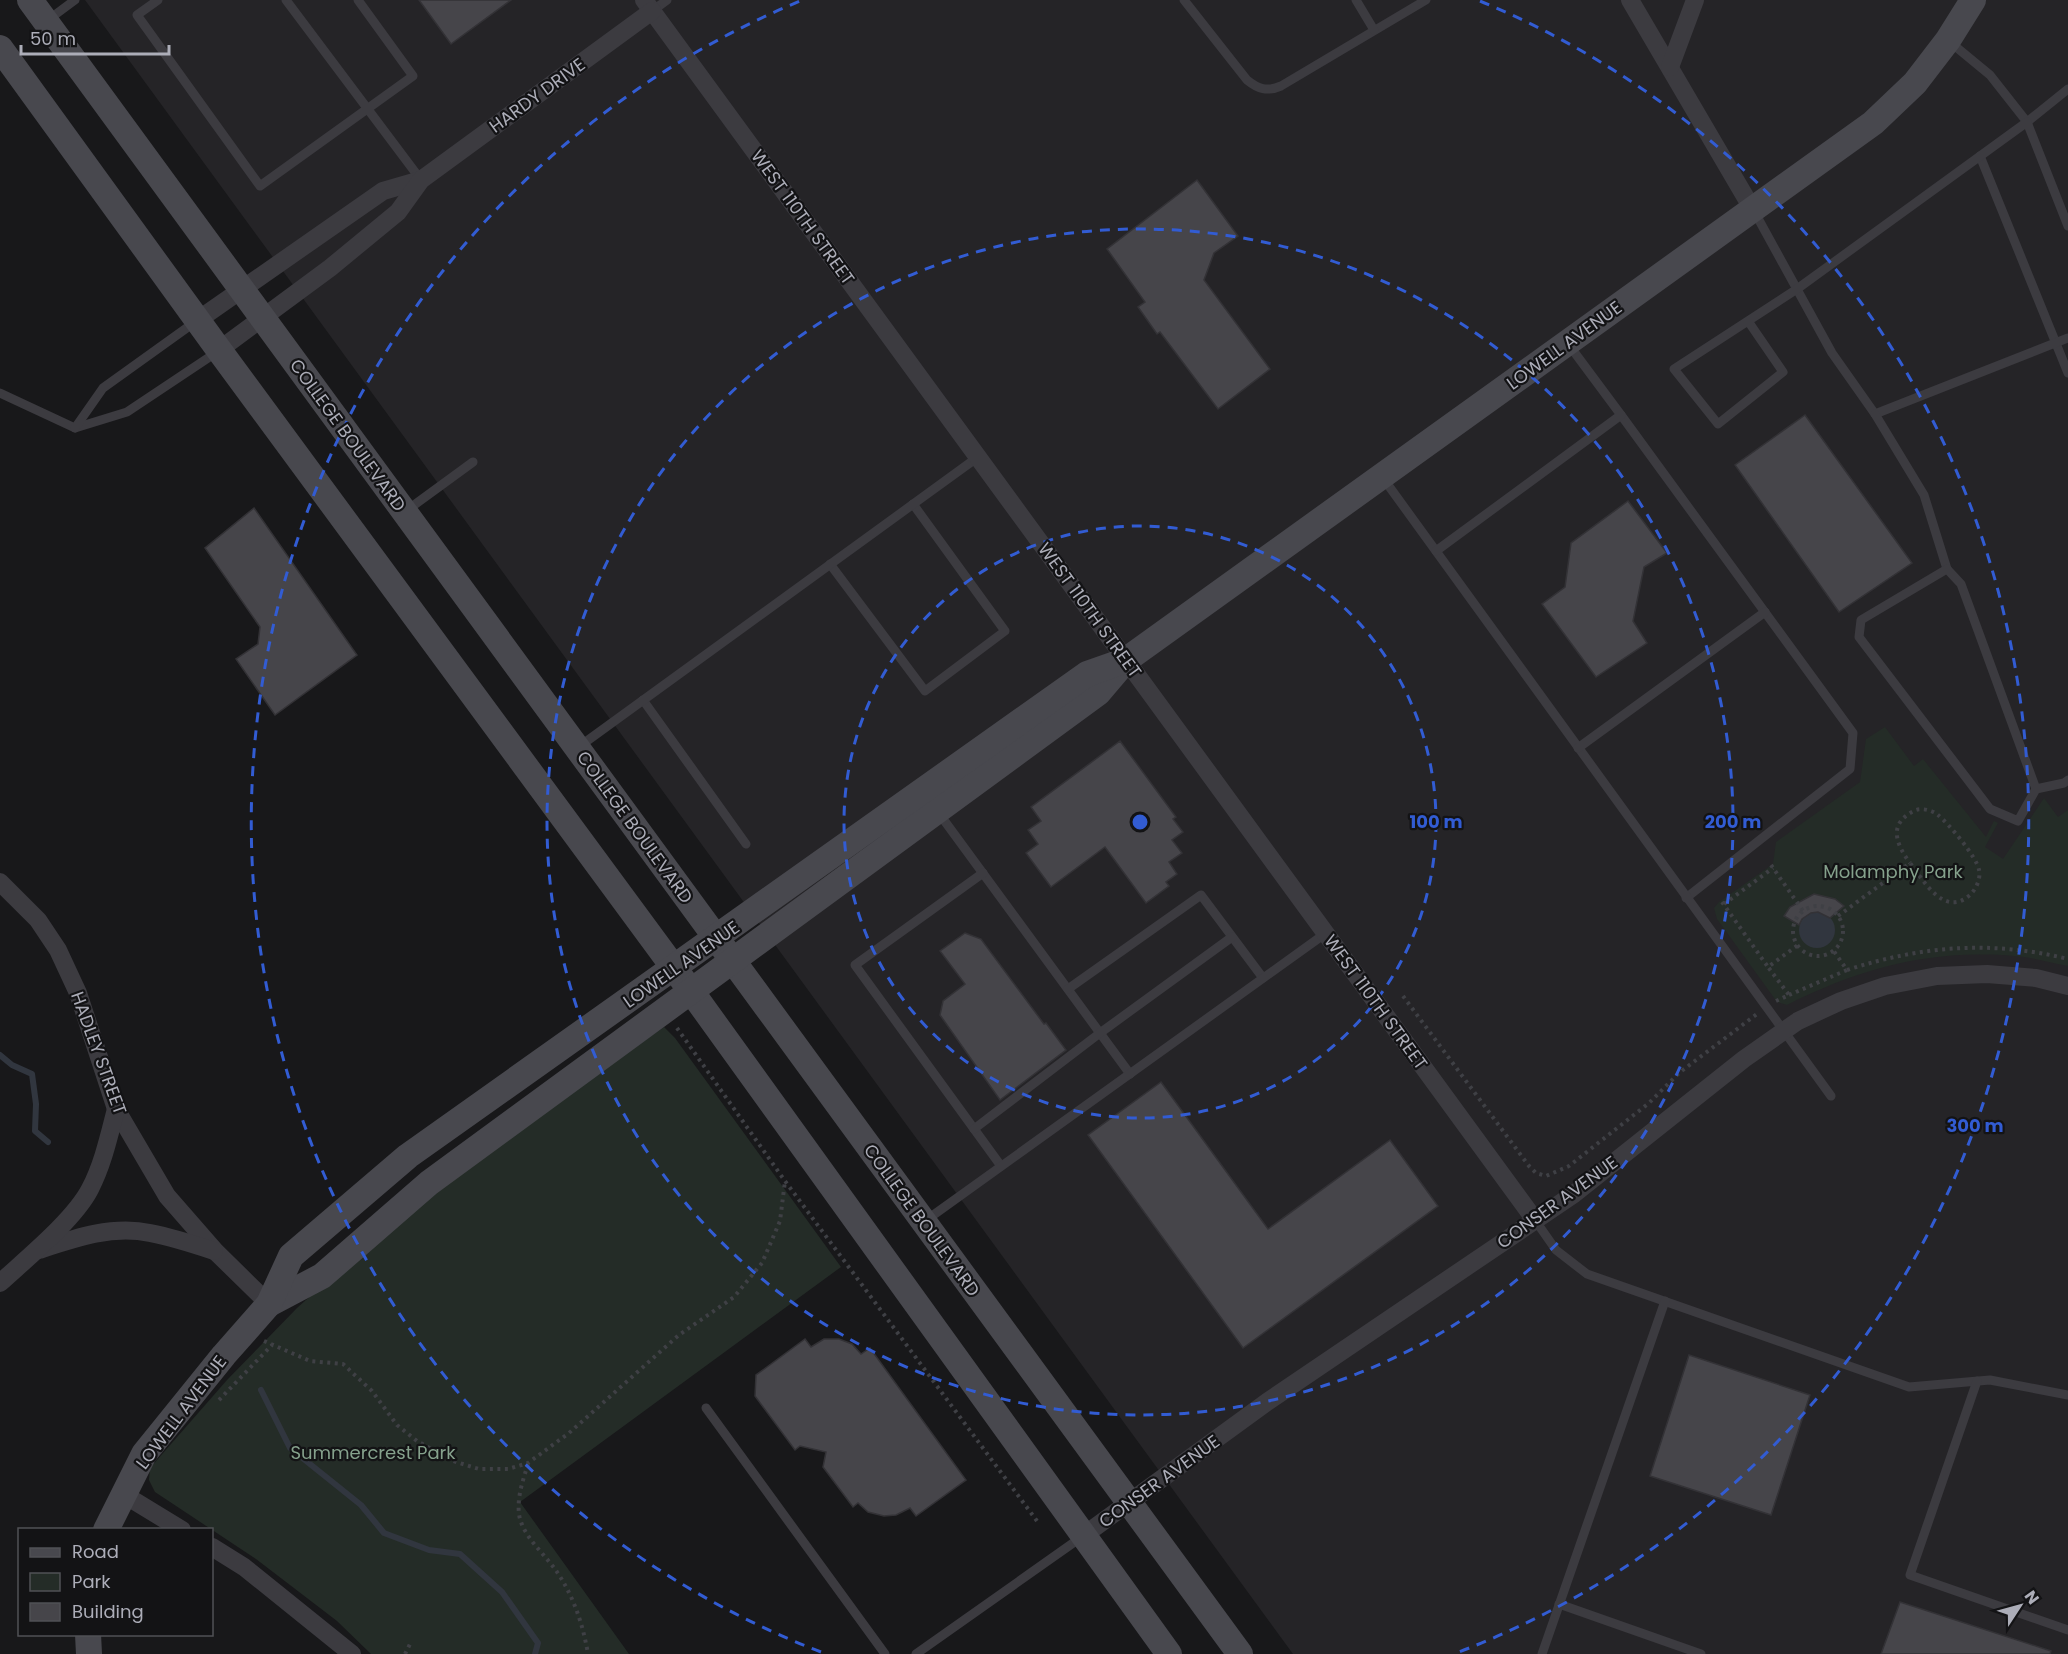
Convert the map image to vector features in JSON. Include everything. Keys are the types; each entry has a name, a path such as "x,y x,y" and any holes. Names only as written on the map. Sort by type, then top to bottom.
{"main road":[{"name":"COLLEGE BOULEVARD","path":"30,0 1240,1654"},
{"name":"LOWELL AVENUE","path":"269,1304 322,1276 429,1183 1098,693 1126,660 1873,123 1915,83 1948,40 1973,0"},
{"path":"0,48 219,350 674,968 1169,1654"},
{"name":"LOWELL AVENUE","path":"107,1528 144,1454 269,1304 291,1256 352,1202 408,1156 717,939 1087,674 1126,660"},
{"path":"88,1636 89,1654"}],"street":[{"path":"1630,0 1753,210"},
{"path":"1670,67 1695,0"},
{"name":"HARDY DRIVE","path":"219,350 330,268 398,212 421,180 648,5"},
{"name":"WEST 110TH STREET","path":"648,5 1535,1220"},
{"name":"HARDY DRIVE","path":"198,321 383,191 421,180"},
{"name":"HADLEY STREET","path":"0,882 38,920 58,950 78,993 116,1109 167,1196 215,1251 269,1304"},
{"name":"CONSER AVENUE","path":"1083,1536 1267,1402 1574,1194 1735,1065 1798,1021 1841,1001 1885,986 1937,976 1986,974 2036,978 2068,986"},
{"path":"0,1283 73,1212 90,1190 105,1150 116,1109"},
{"path":"34,1251 83,1236 116,1231 148,1232 215,1251"},
{"path":"123,1494 180,1528"},
{"path":"213,1548 244,1567 352,1654"}],"lane":[{"path":"46,21 75,0"},
{"path":"158,0 137,15 260,186 413,76 358,0"},
{"path":"286,0 421,180"},
{"path":"648,5 667,0"},
{"path":"1184,0 1247,80 1263,90 1272,90 1281,86 1426,0"},
{"path":"1356,0 1374,30"},
{"path":"1948,40 1990,75 2027,122 2068,226"},
{"path":"1748,321 1784,372 1718,424 1674,369 1748,321 1797,290 2027,122 2068,89"},
{"path":"1980,156 2068,373"},
{"path":"1753,210 1832,353 1875,414 1924,495 1947,569 1961,584 2036,789"},
{"path":"75,428 103,388 198,321"},
{"path":"1875,414 2068,338"},
{"path":"1568,343 1852,733 1850,769 1686,898"},
{"path":"0,393 75,428 127,412 219,350"},
{"path":"1436,551 1621,415"},
{"path":"577,748 978,457"},
{"path":"404,512 473,462"},
{"path":"1382,476 1783,1032 1831,1095"},
{"path":"830,564 925,691 1005,632 913,504"},
{"path":"1947,569 1861,620 1859,637 1990,809 2018,821 2036,789 2064,783 2068,780"},
{"path":"1578,748 1764,612"},
{"path":"643,700 746,844"},
{"path":"938,811 1130,1074"},
{"path":"983,873 855,965 1001,1166"},
{"path":"1068,989 1201,895 1263,978"},
{"path":"923,1222 1326,933"},
{"path":"974,1129 1232,937"},
{"path":"1535,1220 1556,1250 1587,1274 1909,1386 1990,1380 2068,1395"},
{"path":"1542,1654 1665,1301"},
{"path":"1977,1381 1910,1575 2068,1630"},
{"path":"706,1408 885,1654"},
{"path":"916,1654 1083,1536"},
{"path":"1559,1604 1701,1654"}],"path":[{"path":"1918,809 1930,810 1946,822 1974,859 1979,871 1977,888 1968,897 1957,902 1942,900 1933,894 1910,863 1898,847 1899,824 1918,809"},
{"path":"1838,916 1910,863"},
{"path":"1789,995 1723,903 1772,866 1803,911"},
{"path":"1816,906 1825,906 1838,916 1843,931 1842,939 1833,950 1825,955 1817,956 1809,954 1798,945 1794,927 1796,919 1803,911 1816,906"},
{"path":"1768,967 1798,945"},
{"path":"1403,996 1529,1166 1536,1173 1546,1176 1569,1166 1587,1153 1649,1103 1679,1073 1777,1000 1846,970 1912,952 1963,947 2019,949 2068,959"},
{"path":"1833,950 1846,970"},
{"path":"675,1025 785,1181 1037,1521"},
{"path":"244,1332 310,1361 343,1364 372,1391 397,1425 417,1441 453,1461 479,1469 508,1469 528,1463 570,1433 679,1335 734,1297 762,1263 780,1221 785,1181"},
{"path":"217,1402 272,1345"},
{"path":"528,1463 520,1488 519,1515 529,1537 557,1571 570,1593 584,1630 588,1654"},
{"path":"405,1654 411,1642"}],"shaded area":[{"path":"85,0 2068,0 2068,1654 1293,1654"},
{"path":"1817,912 1830,917 1835,930 1830,943 1817,948 1804,943 1799,930 1804,917"}],"green space":[{"name":"Molamphy Park","path":"1885,727 1914,766 1923,759 1986,837 1994,821 1998,823 1985,847 2003,859 2044,798 2058,817 2068,810 2068,966 2014,956 1983,955 1925,959 1869,971 1787,1005 1777,1002 1717,919 1714,908 1719,902 1773,864 1776,842 1860,782 1866,739"},
{"name":"Summercrest Park","path":"664,1027 675,1038 841,1267 520,1502 629,1654 371,1654 337,1621 256,1559 213,1530 213,1528 209,1528 155,1492 149,1480 150,1468 227,1380 297,1308 362,1250 539,1114"}],"building":[{"path":"419,0 511,0 451,44"},
{"path":"1197,180 1238,236 1214,253 1204,280 1270,369 1218,409 1160,332 1157,334 1138,307 1145,302 1107,249"},
{"path":"1805,415 1912,563 1839,612 1735,465"},
{"path":"1628,501 1667,553 1644,567 1633,621 1647,643 1596,677 1542,604 1565,587 1571,543"},
{"path":"254,508 357,655 275,715 236,659 258,644 260,627 205,548"},
{"path":"1120,741 1176,817 1173,819 1183,832 1172,840 1182,853 1169,862 1177,874 1166,882 1169,886 1146,903 1105,847 1051,887 1026,853 1038,844 1028,830 1041,821 1031,807"},
{"path":"1814,894 1835,899 1844,906 1830,918 1818,912 1811,913 1802,919 1799,925 1784,916 1790,907"},
{"path":"965,933 981,939 1066,1050 1000,1100 940,1015 943,1001 965,984 940,951"},
{"path":"1161,1082 1268,1229 1390,1140 1438,1206 1243,1348 1088,1135"},
{"path":"805,1339 811,1347 824,1339 839,1339 852,1344 861,1354 870,1348 966,1480 916,1516 910,1508 896,1515 884,1516 868,1512 858,1503 853,1507 823,1467 826,1452 800,1446 795,1450 755,1396 756,1375"},
{"path":"1689,1355 1810,1395 1771,1515 1650,1476"},
{"path":"1900,1602 2051,1651 2050,1654 1881,1654"}],"waterway":[{"path":"0,1055 12,1065 32,1074 36,1104 35,1131 48,1142"},
{"path":"261,1390 290,1448 361,1505 384,1533 429,1550 460,1554 502,1592 538,1643 535,1654"}]}
